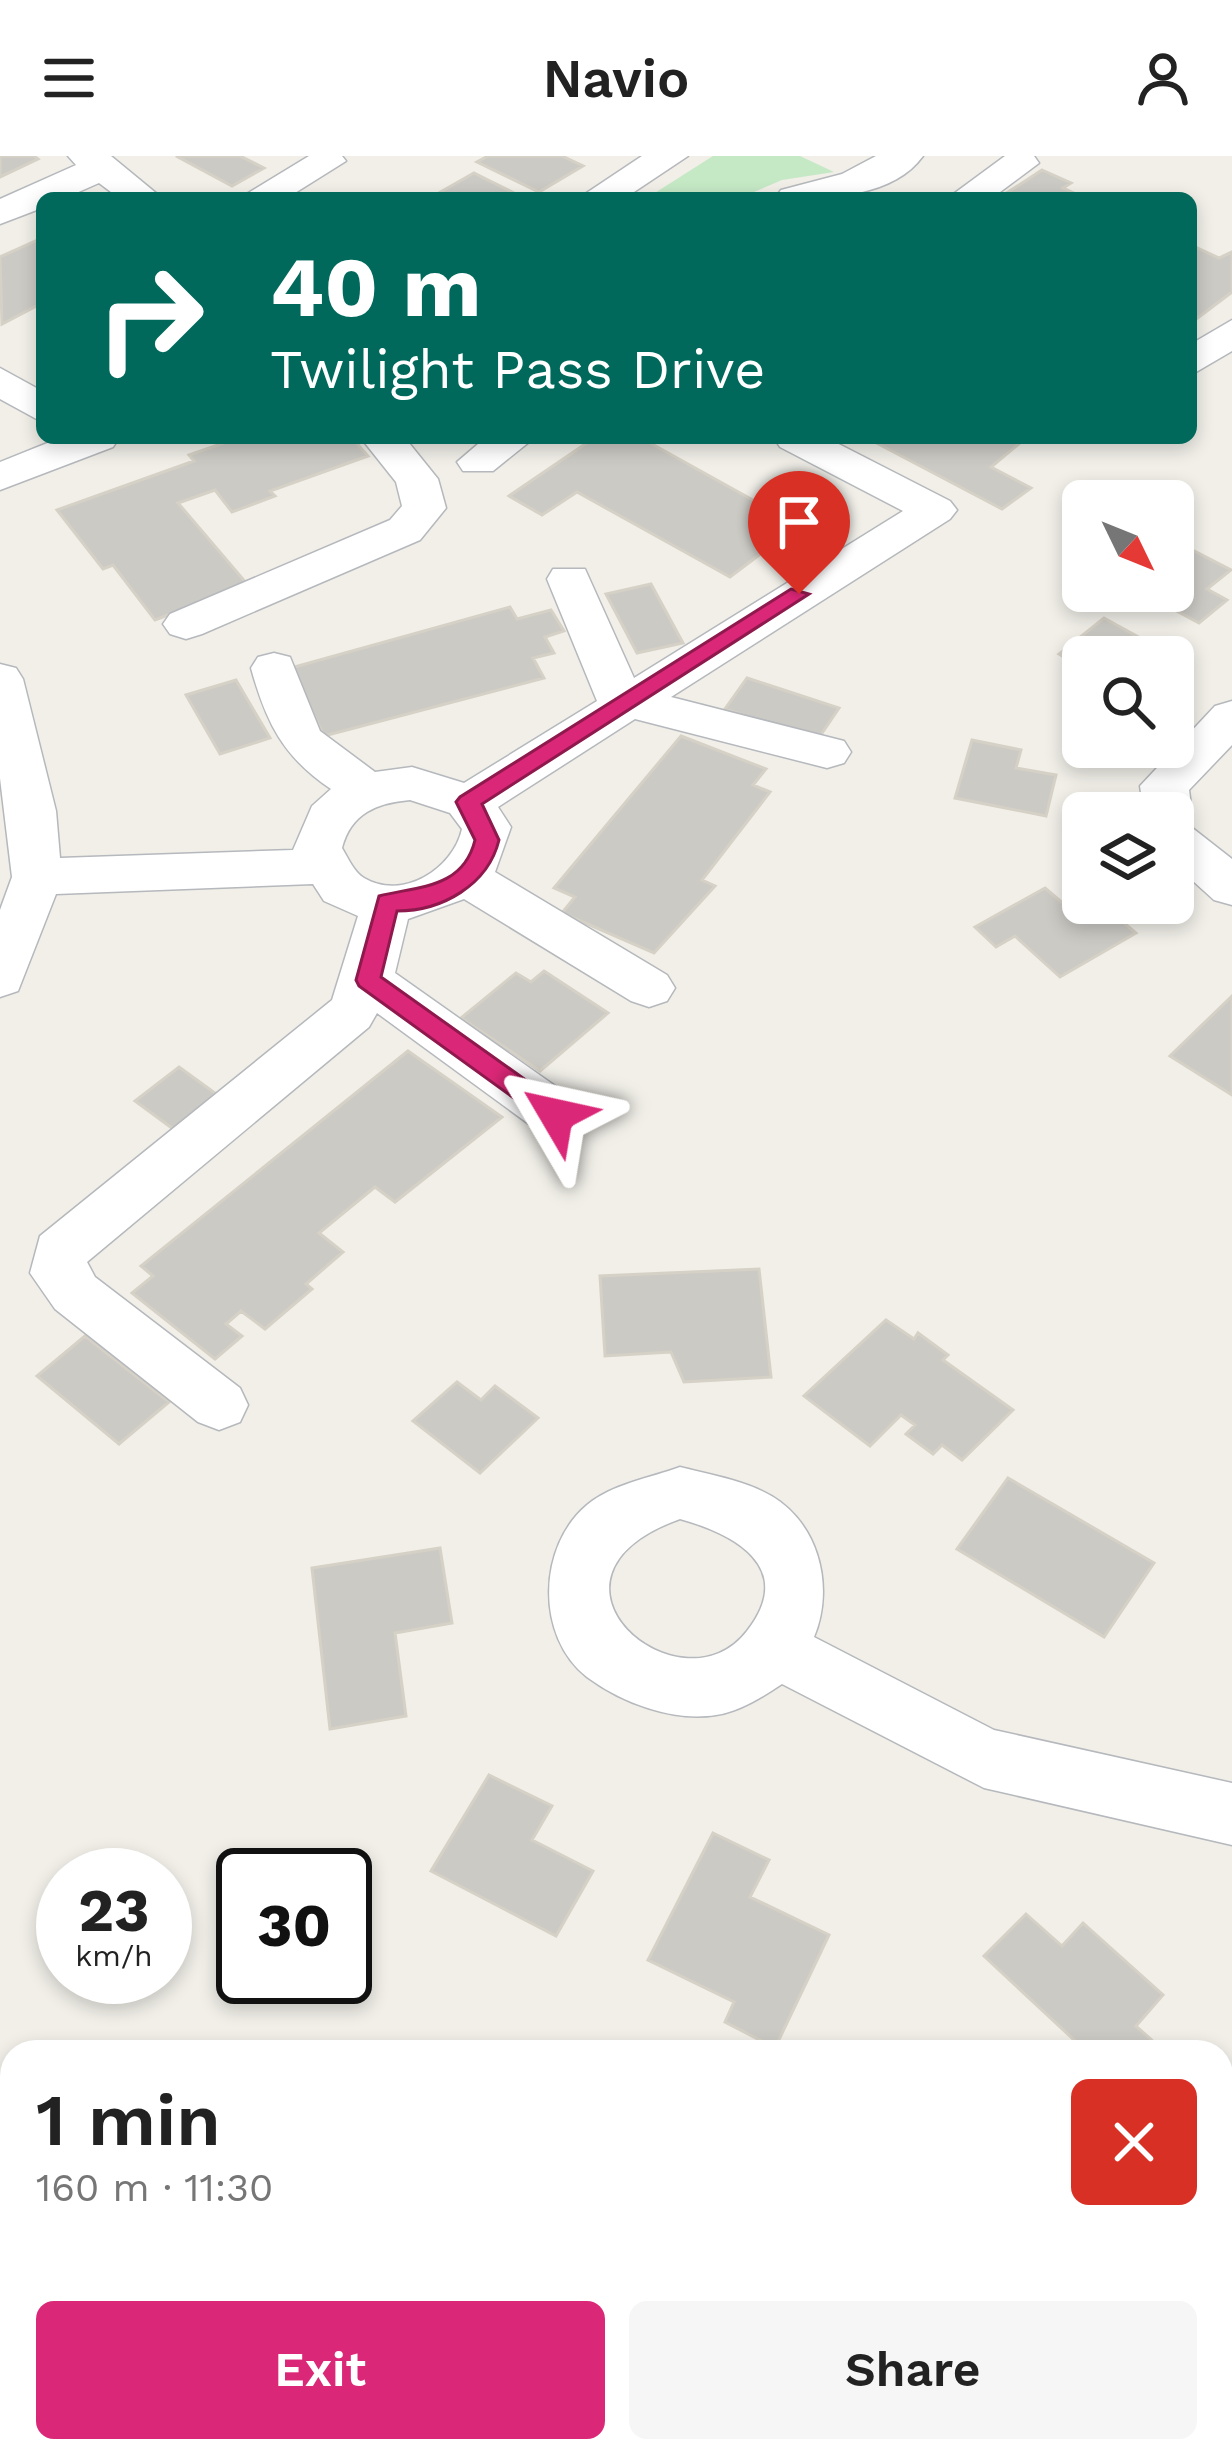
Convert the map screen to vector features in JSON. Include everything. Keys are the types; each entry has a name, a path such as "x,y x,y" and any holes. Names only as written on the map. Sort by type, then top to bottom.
{"street":[{"path":"608,192 669,156"},
{"path":"823,192 855,182 904,156"},
{"path":"270,192 327,161"},
{"path":"38,192 93,162 135,192"},
{"path":"976,192 1020,163"},
{"path":"0,213 36,193"},
{"path":"1197,358 1232,332"},
{"path":"0,380 36,406"},
{"path":"0,477 77,444"},
{"path":"186,624 404,530 424,508 417,479 387,444"},
{"path":"478,462 504,444"},
{"path":"468,802 935,510 806,444"},
{"path":"569,579 626,703"},
{"path":"274,668 290,728 310,753 367,790"},
{"path":"0,679 32,811 37,878 0,978"},
{"path":"626,703 827,752"},
{"path":"1165,792 1164,786 1232,717"},
{"path":"37,878 322,866 353,893 387,902 431,897 467,878 482,860 487,840 482,820 468,802 412,783 367,790 330,814 320,831 322,866"},
{"path":"1194,854 1232,887"},
{"path":"467,878 650,988"},
{"path":"219,1405 75,1293 58,1273 60,1252 352,1013 368,980 387,902"},
{"path":"368,980 556,1115"},
{"path":"779,1650 984,1758 1232,1814"}],"green space":[{"path":"713,156 800,156 834,172 782,180 754,192 656,192"}],"building":[{"path":"0,156 34,156 38,159 0,177"},
{"path":"176,156 240,156 264,168 232,186"},
{"path":"488,156 562,156 583,166 539,192 477,162"},
{"path":"1042,170 1071,183 1063,188 1072,192 1008,192"},
{"path":"474,173 512,192 441,192"},
{"path":"36,241 36,306 2,324 0,257"},
{"path":"1197,248 1219,258 1232,252 1232,292 1197,318"},
{"path":"221,444 357,444 368,456 270,491 275,496 232,512 215,490 178,503 248,585 155,620 113,565 103,569 57,510 194,461 189,455"},
{"path":"585,444 652,444 760,504 793,481 830,502 730,577 577,492 542,515 509,496"},
{"path":"878,444 1019,444 991,467 1031,488 1002,509"},
{"path":"1194,551 1231,570 1207,589 1227,600 1199,623 1178,612 1194,612"},
{"path":"651,584 683,643 637,653 606,594"},
{"path":"510,607 517,619 551,610 564,631 545,637 554,653 533,658 544,678 324,736 291,668"},
{"path":"1104,618 1137,636 1082,636"},
{"path":"747,678 839,708 818,739 725,709"},
{"path":"236,680 270,738 220,754 186,695"},
{"path":"681,736 766,769 753,785 770,792 702,880 715,886 654,953 562,913 575,897 554,888"},
{"path":"972,740 1021,750 1016,768 1056,775 1046,816 955,798"},
{"path":"1045,888 1062,903 1062,924 1125,924 1136,933 1060,977 1015,936 996,947 975,927"},
{"path":"544,971 608,1013 540,1071 461,1018 516,973 531,982"},
{"path":"1232,996 1232,1095 1170,1056"},
{"path":"408,1051 502,1117 395,1202 375,1187 319,1233 343,1252 306,1284 312,1289 265,1329 241,1311 226,1324 242,1336 215,1359 132,1293 153,1276 141,1266"},
{"path":"179,1067 219,1096 176,1131 135,1101"},
{"path":"759,1269 771,1377 684,1382 671,1352 605,1356 600,1276"},
{"path":"886,1320 914,1339 918,1333 948,1355 943,1360 1013,1410 962,1460 942,1445 933,1454 906,1434 915,1425 901,1415 870,1446 804,1396"},
{"path":"85,1336 169,1402 119,1444 37,1376"},
{"path":"457,1382 481,1400 495,1386 538,1418 480,1473 413,1421"},
{"path":"1008,1478 1154,1563 1104,1637 957,1549"},
{"path":"440,1548 452,1623 395,1633 406,1716 330,1729 312,1568"},
{"path":"489,1775 552,1806 532,1840 593,1871 556,1936 431,1871"},
{"path":"713,1833 769,1860 750,1897 829,1935 779,2040 760,2040 725,2022 734,2002 648,1960"},
{"path":"1026,1914 1062,1946 1083,1923 1163,1995 1136,2026 1152,2040 1074,2040 984,1956"}],"route":[{"path":"556,1115 368,980 387,902 410,902 451,890 482,860 487,840 482,820 468,802 799,594"}]}
